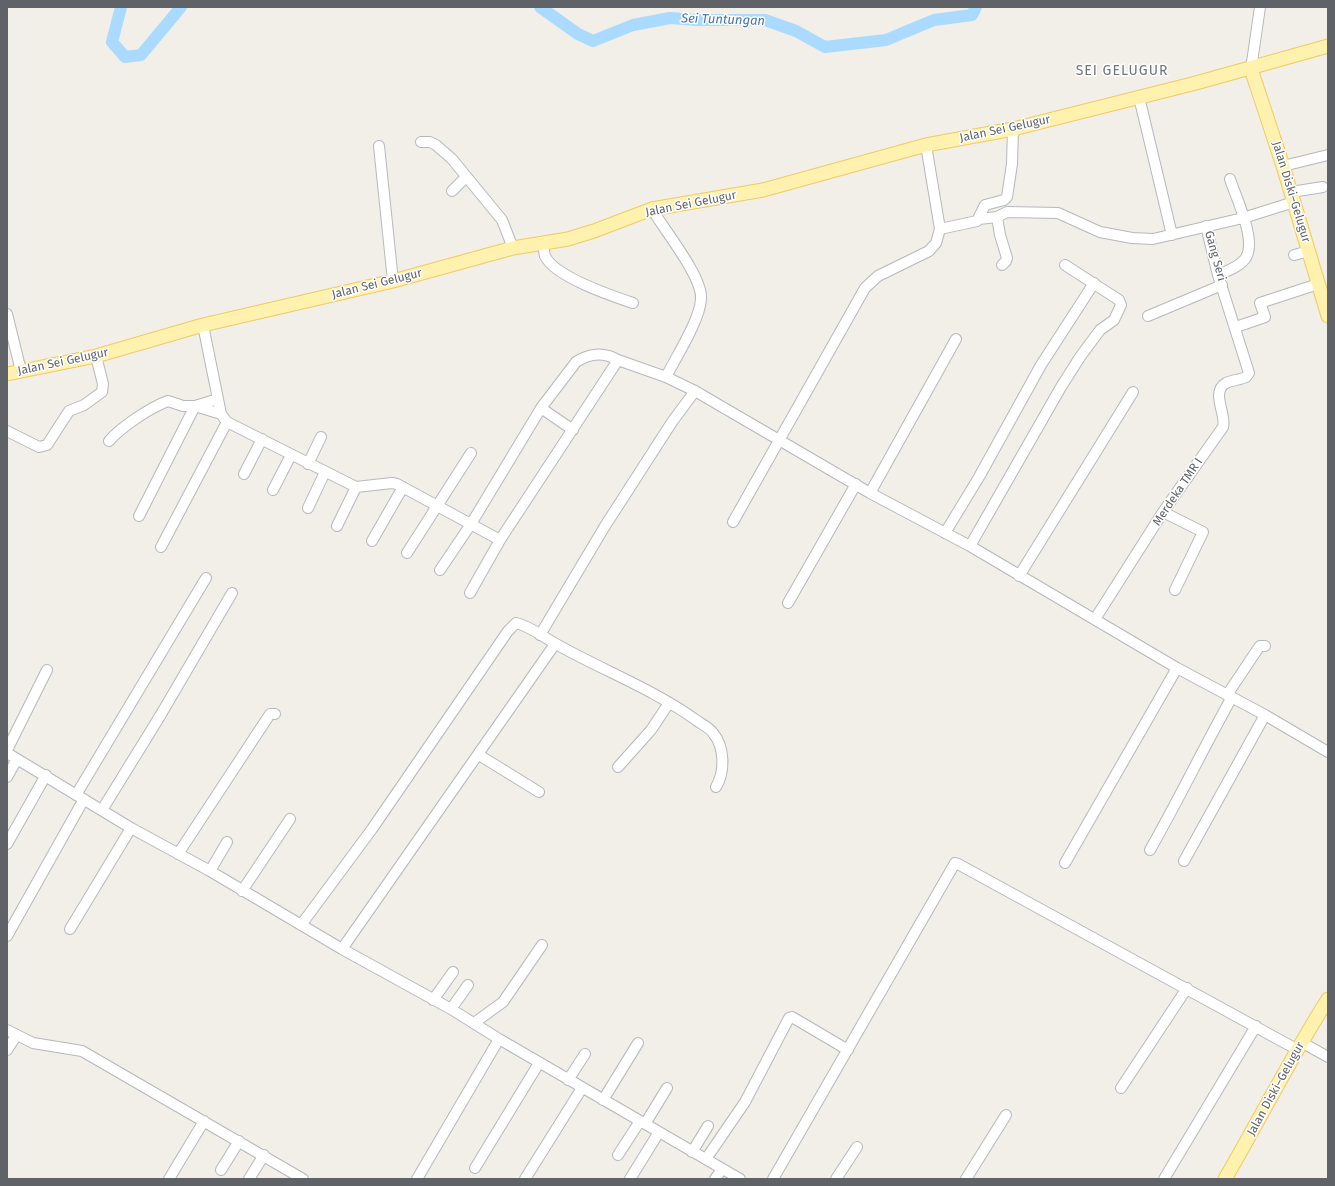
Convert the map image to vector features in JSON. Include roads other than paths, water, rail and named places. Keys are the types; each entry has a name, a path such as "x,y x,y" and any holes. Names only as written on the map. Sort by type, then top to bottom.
{"main road":[{"name":"Jalan Sei Gelugur","path":"7,374 96,356 203,326 393,281 513,248 543,244 594,231 652,209 763,190 926,145 1013,129 1251,69 1328,46"},
{"name":"Jalan Diski–Gelugur","path":"1251,69 1283,166 1328,316"},
{"name":"Jalan Diski–Gelugur","path":"1225,1179 1299,1046 1328,999"}],"street":[{"path":"1251,69 1260,7"},
{"path":"1139,97 1172,235"},
{"path":"979,219 985,205 1004,200 1007,197 1012,164 1013,129"},
{"path":"422,142 436,144 452,159 502,220 513,248"},
{"path":"733,522 865,288 878,276 929,251 936,243 940,229 926,145"},
{"path":"380,146 393,281"},
{"path":"1283,166 1328,155"},
{"path":"452,191 466,177"},
{"path":"1218,275 1238,265 1247,255 1250,245 1230,179"},
{"name":"Gang Seri","path":"1249,373 1236,327 1218,275 1206,226 1243,218 1292,197 1323,187"},
{"path":"652,209 690,268 700,288 702,298 699,310 666,377"},
{"path":"940,229 973,223 979,219 997,217 1007,212 1058,213 1100,232 1119,236 1153,239 1206,226"},
{"path":"997,217 1000,235 1007,258 1005,264 1002,265"},
{"path":"543,244 546,257 555,267 588,287 633,303"},
{"path":"1294,255 1309,251"},
{"path":"970,546 996,498 1028,448 1076,363 1100,330 1114,320 1119,311 1121,305 1119,300 1065,265"},
{"path":"945,533 979,477 1041,365 1094,284"},
{"path":"1236,327 1265,317 1260,303 1318,284"},
{"path":"1148,316 1222,285"},
{"path":"7,314 21,371"},
{"path":"161,547 224,418 218,399 203,326"},
{"path":"870,493 956,339"},
{"path":"440,570 471,524 541,408 576,362 582,358 602,354 609,355 618,360 666,377 695,391 870,493 970,546 1178,668 1265,715 1328,752"},
{"path":"7,430 39,447 47,445 69,411 84,405 102,392 103,384 96,356"},
{"path":"470,592 500,540 618,360"},
{"name":"Merdeka TMR I","path":"1095,620 1163,512 1224,425 1219,399 1221,388 1226,383 1246,377 1249,373"},
{"path":"540,635 605,526 672,422 695,391"},
{"path":"1019,576 1133,392"},
{"path":"109,441 129,423 159,404 170,400 183,406 195,406 218,399"},
{"path":"195,406 224,418 308,464 356,487 392,483 500,540"},
{"path":"139,516 195,406"},
{"path":"541,408 573,430"},
{"path":"308,464 321,437"},
{"path":"244,474 262,439"},
{"path":"407,553 436,505 471,453"},
{"path":"273,490 291,455"},
{"path":"308,508 325,472"},
{"path":"788,603 856,484"},
{"path":"337,526 356,487"},
{"path":"372,541 402,487"},
{"path":"1163,512 1203,532 1174,590"},
{"path":"7,936 80,797 206,578"},
{"path":"102,810 160,716 232,593"},
{"path":"301,925 372,829 512,625 519,624 669,703 714,734 721,749 722,761 722,776 716,787"},
{"path":"342,949 555,644"},
{"path":"1150,850 1180,799 1201,752 1230,696 1257,650 1260,646 1265,646"},
{"path":"1065,863 1178,668"},
{"path":"47,670 7,751 17,759 46,775 131,828 210,871 342,949 451,1009 568,1080 740,1179"},
{"path":"618,767 651,730 669,703"},
{"path":"178,854 270,714 275,714"},
{"path":"1184,861 1265,715"},
{"path":"478,755 539,792"},
{"path":"7,777 17,759"},
{"path":"7,844 46,775"},
{"path":"242,891 290,820"},
{"path":"70,929 131,828"},
{"path":"210,871 227,842"},
{"path":"773,1179 955,864 958,864 1256,1026 1299,1046 1328,1057"},
{"path":"474,1023 504,1002 542,945"},
{"path":"433,1000 453,972"},
{"path":"451,1009 468,985"},
{"path":"1121,1088 1187,988"},
{"path":"706,1159 745,1102 789,1018 792,1017 848,1050"},
{"path":"1164,1179 1256,1026"},
{"path":"7,1050 11,1033 33,1043 82,1051 264,1155 303,1179"},
{"path":"417,1179 499,1039"},
{"path":"603,1100 638,1043"},
{"path":"568,1080 585,1054"},
{"path":"475,1168 539,1062"},
{"path":"525,1179 582,1088"},
{"path":"618,1156 667,1088"},
{"path":"966,1179 1006,1115"},
{"path":"169,1179 204,1121"},
{"path":"692,1152 708,1126"},
{"path":"630,1179 658,1132"},
{"path":"221,1170 239,1141"},
{"path":"836,1179 857,1147"},
{"path":"249,1179 264,1155"},
{"path":"715,1179 722,1169"}],"waterway":[{"name":"Sei Tuntungan","path":"121,7 112,42 125,57 141,55 181,7"},
{"name":"Sei Tuntungan","path":"540,7 578,34 593,41 633,25 670,18 697,20 765,20 796,31 825,47 886,40 934,20 972,15 976,7"}],"district":[{"name":"SEI GELUGUR","path":"1122,71"}]}
